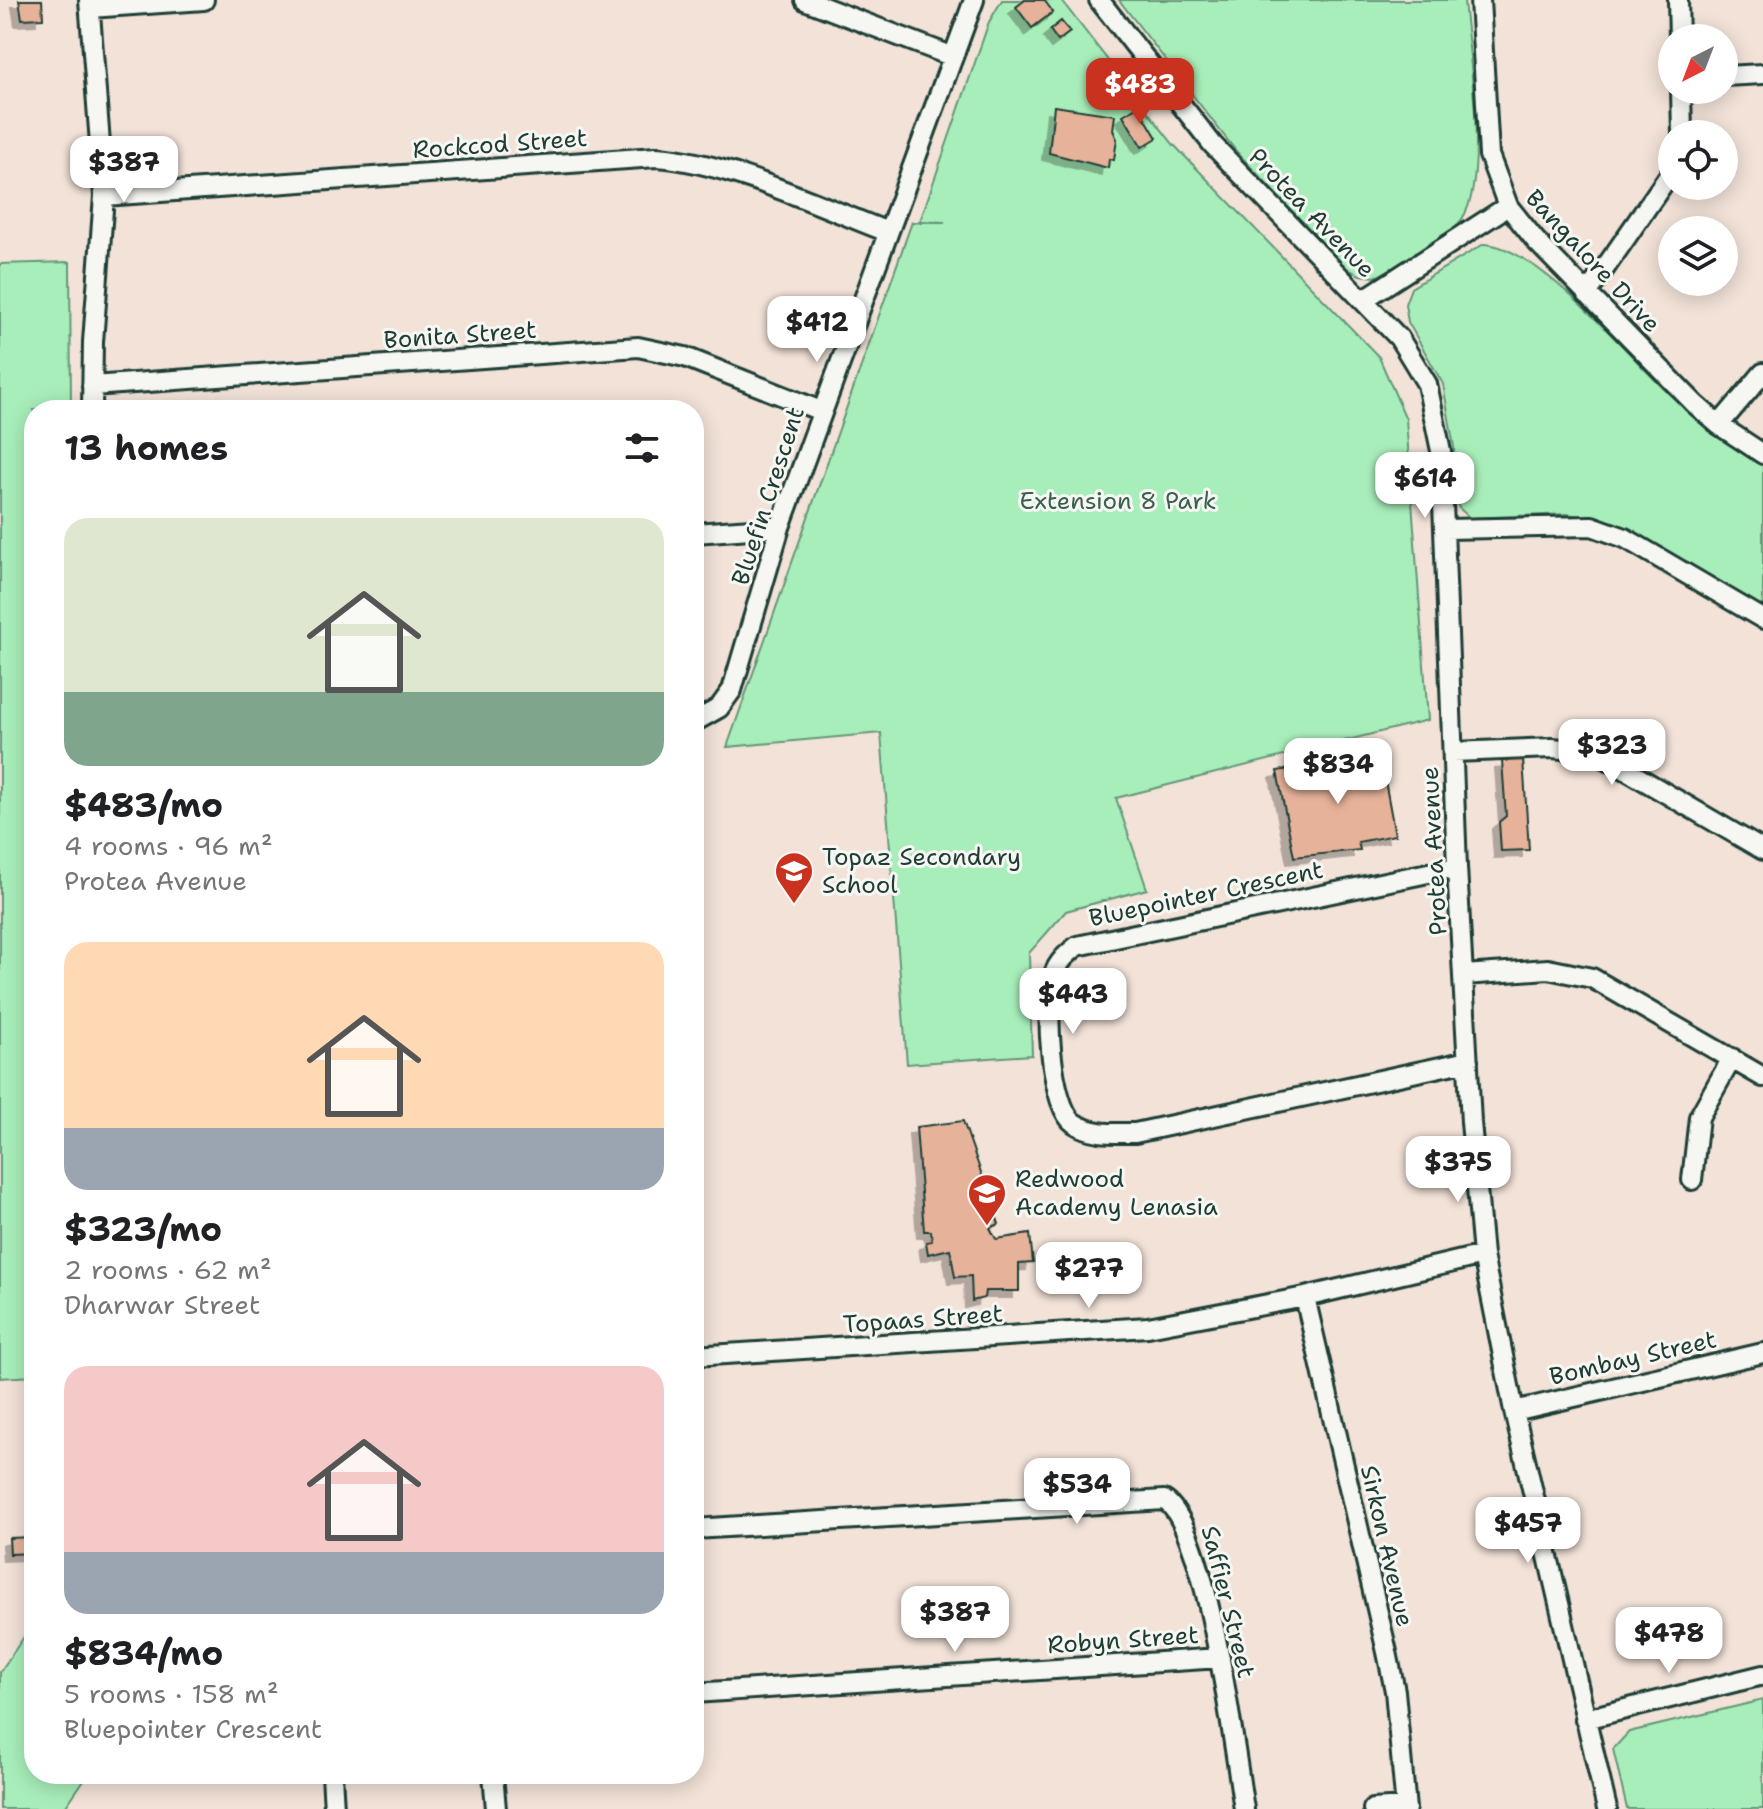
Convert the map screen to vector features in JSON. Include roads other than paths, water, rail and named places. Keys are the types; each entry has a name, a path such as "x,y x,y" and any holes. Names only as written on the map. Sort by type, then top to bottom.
{"street":[{"path":"92,400 104,196 89,4 204,0"},
{"path":"805,0 951,56"},
{"name":"Bluefin Crescent","path":"704,716 719,708 732,690 780,527 974,0"},
{"name":"Protea Avenue","path":"1099,0 1213,145 1399,338 1427,384 1441,451 1457,867 1483,1255 1514,1411 1607,1809"},
{"name":"Bangalore Drive","path":"1480,0 1489,155 1508,206 1587,294 1719,425 1763,454"},
{"path":"1678,0 1679,24"},
{"path":"1738,75 1763,74"},
{"name":"Rockcod Street","path":"104,196 656,157 694,162 726,172 888,232"},
{"path":"1587,294 1658,191"},
{"path":"1363,300 1508,206"},
{"name":"Bonita Street","path":"92,386 638,347 685,357 821,411"},
{"path":"1719,425 1763,373"},
{"path":"1446,529 1592,526 1625,538 1763,619"},
{"path":"704,532 780,527"},
{"path":"1453,752 1552,748 1595,752 1763,850"},
{"name":"Bluepointer Crescent","path":"1457,867 1077,946 1060,961 1050,985 1051,1033 1056,1089 1065,1114 1083,1127 1113,1133 1135,1133 1468,1061"},
{"path":"1464,975 1523,970 1573,972 1618,990 1763,1077"},
{"path":"1692,1180 1699,1117 1732,1058"},
{"name":"Topaas Street","path":"704,1355 1148,1327 1305,1297 1483,1255"},
{"name":"Sirkon Avenue","path":"1305,1297 1387,1652 1406,1808"},
{"name":"Bombay Street","path":"1514,1411 1763,1353"},
{"name":"Saffier Street","path":"704,1528 1155,1498 1170,1504 1186,1526 1220,1658 1244,1809"},
{"name":"Robyn Street","path":"704,1692 1220,1658"},
{"path":"1585,1719 1763,1675"},
{"path":"333,1784 334,1809"},
{"path":"494,1784 496,1809"},
{"path":"1373,1809 1406,1808"}],"place":[{"name":"Topaz Secondary School","path":"794,905"},
{"name":"Redwood Academy Lenasia","path":"987,1227"}],"park label":[{"name":"Extension 8 Park","path":"1118,501"}]}
